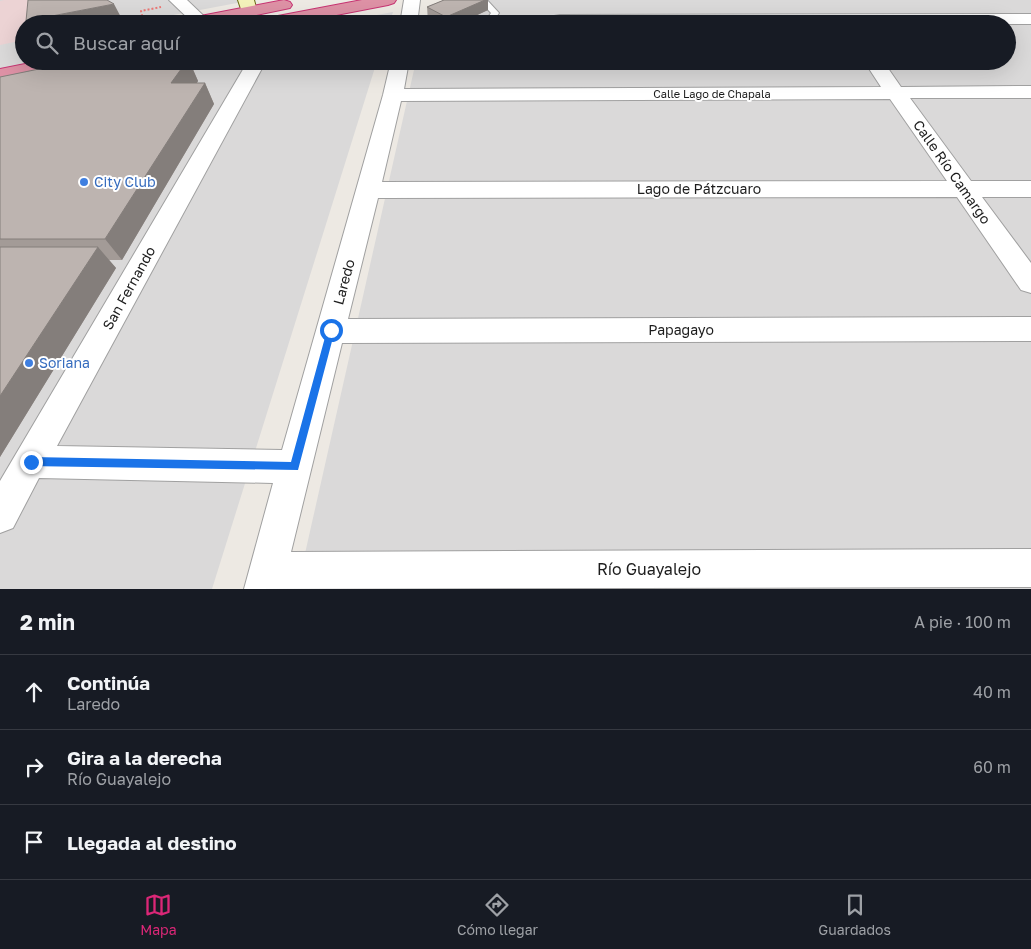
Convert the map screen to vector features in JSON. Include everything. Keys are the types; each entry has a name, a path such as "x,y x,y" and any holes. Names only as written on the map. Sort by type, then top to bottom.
{"highway":[{"path":"217,15 247,6 307,0"},
{"path":"314,15 388,0"},
{"path":"0,60 15,58"},
{"path":"0,75 35,70"}],"street":[{"path":"177,0 188,15"},
{"path":"409,15 412,0"},
{"path":"1016,19 1031,19"},
{"path":"0,86 56,70"},
{"name":"San Fernando","path":"0,515 252,70"},
{"name":"Laredo","path":"265,580 398,70"},
{"name":"Calle Río Camargo","path":"880,70 1031,283"},
{"name":"Calle Lago de Chapala","path":"393,95 1031,92"},
{"name":"Lago de Pátzcuaro","path":"368,190 1031,189"},
{"name":"Papagayo","path":"331,330 1031,329"},
{"path":"31,462 295,467"},
{"name":"Río Guayalejo","path":"265,580 1031,568"}],"lane":[{"path":"483,0 495,13 494,15"}],"path":[{"path":"141,11 142,15"}],"shaded area":[{"path":"0,0 253,0 173,15 15,15 15,70 374,70 212,589 0,589"},
{"path":"89,0 57,15 15,15 15,42 0,45 0,1"},
{"path":"453,0 1031,0 1031,589 297,589 414,70 1016,70 1016,15 427,15 429,5"},
{"path":"393,12 392,15 377,15"}],"building":[{"path":"28,0 107,0 114,4 57,15 27,15"},
{"path":"444,0 485,0 451,15 442,15 427,7"},
{"name":"City Club","path":"34,70 180,70 171,83 205,83 105,239 0,239 0,77"},
{"path":"0,247 98,247 0,396"}],"place":[{"name":"City Club","path":"84,182"},
{"name":"Soriana","path":"29,363"}],"route":[{"path":"31,462 295,467 331,330"}]}
